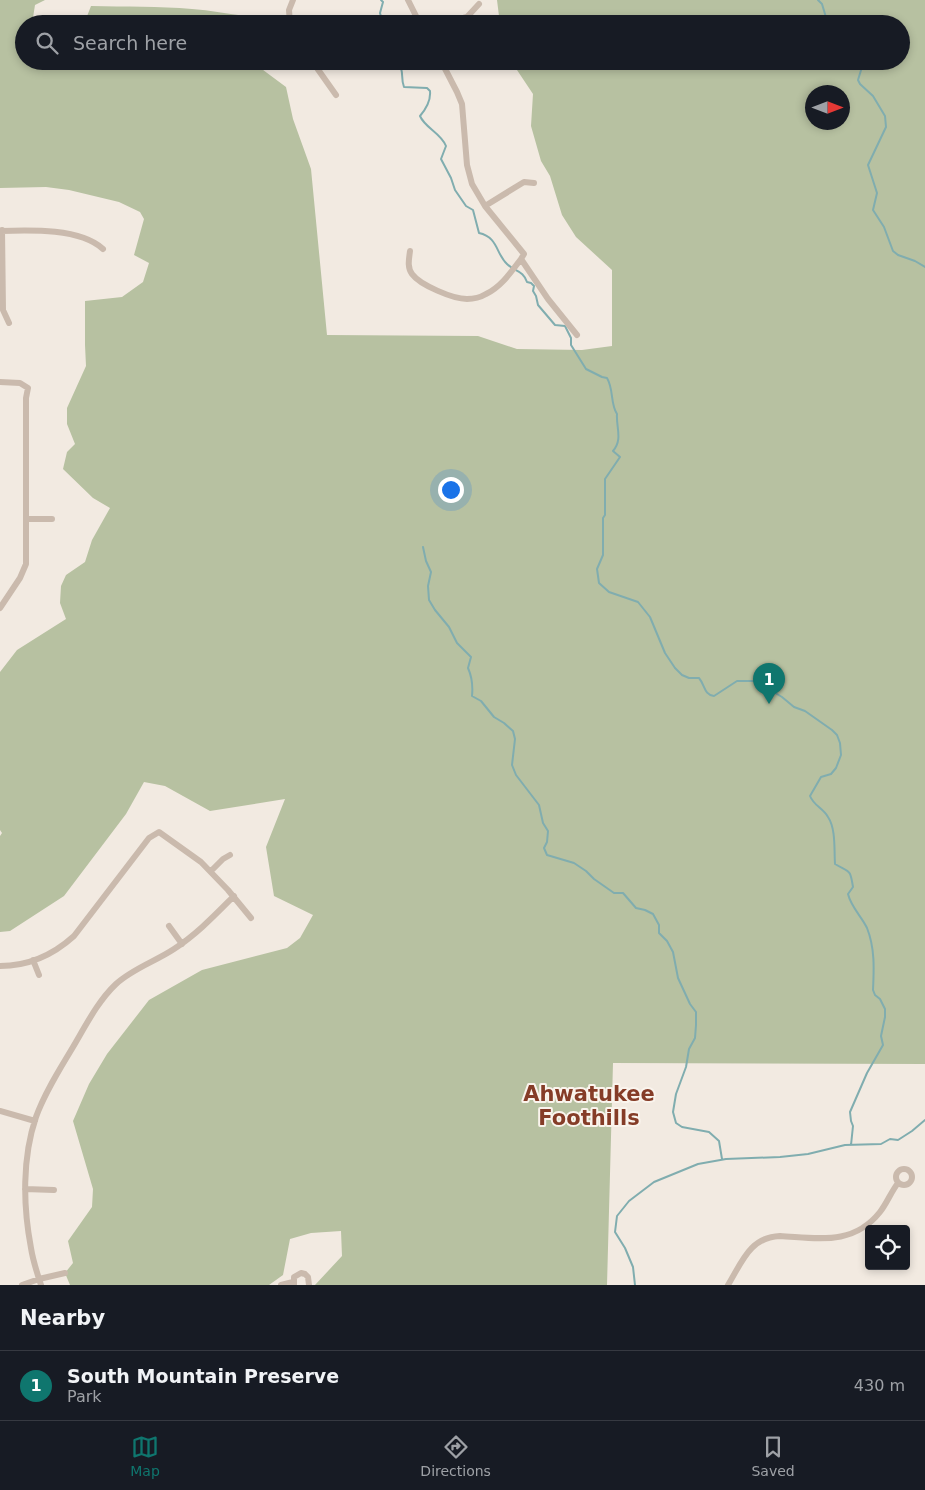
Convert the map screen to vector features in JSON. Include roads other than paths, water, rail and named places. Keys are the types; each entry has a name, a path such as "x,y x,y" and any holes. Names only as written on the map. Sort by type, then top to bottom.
{"street":[{"path":"289,15 289,10 294,0"},
{"path":"408,0 416,15"},
{"path":"469,15 479,4"},
{"path":"318,70 336,95"},
{"path":"410,251 409,266 412,274 421,282 454,297 469,299 487,294 500,286 524,254 485,206 472,184 466,164 462,104 446,70"},
{"path":"485,206 524,182 534,183"},
{"path":"9,324 3,310 1,230 47,230 90,240 97,243 103,249"},
{"path":"521,259 548,299 578,335"},
{"path":"0,382 20,383 28,388 26,408 27,555 24,570 0,608"},
{"path":"27,519 52,520"},
{"path":"0,966 10,966 33,960 61,948 74,936 149,838 159,832 211,871 251,918"},
{"path":"211,871 230,855"},
{"path":"40,1282 31,1249 25,1189 29,1149 35,1120 49,1086 107,993 125,977 182,944 234,896"},
{"path":"169,926 182,944"},
{"path":"33,960 39,975"},
{"path":"0,1111 35,1120"},
{"path":"728,1285 753,1245 773,1236 824,1239 836,1238 859,1230 869,1224 880,1213 898,1183"},
{"path":"25,1189 54,1190"},
{"path":"22,1285 40,1282 64,1272"},
{"path":"281,1285 294,1283 294,1277 301,1273 308,1277 309,1285"}],"waterway":[{"path":"381,0 383,2 381,15"},
{"path":"818,0 822,4 825,15"},
{"path":"401,70 404,87 427,88 430,91 428,105 420,116 425,124 444,141 446,146 441,159 455,190 466,206 473,210 479,233 490,238 503,260 521,273 527,282 534,286 533,291 538,305 555,325 565,326 571,338 571,345 586,369 607,378 611,387 613,405 617,414 618,433 618,442 613,451 620,457 605,479 603,555 597,569 599,583 609,592 638,602 650,617 665,653 675,668 682,675 689,678 699,678 708,694 714,696 737,681 755,681 782,697 794,707 805,711 837,735 841,755 836,768 831,774 821,777 810,796 831,822 835,864 848,872 851,877 853,887 848,894 870,936 874,974 873,990 885,1009 881,1036 883,1045 867,1073 850,1112 853,1126 851,1145"},
{"path":"861,70 858,80 873,96 885,116 886,127 868,165 877,193 873,210 884,227 893,251 925,267"},
{"path":"423,547 431,572 428,586 429,600 449,627 457,643 471,657 468,668 472,682 472,696 481,701 494,717 513,731 515,739 512,765 516,775 539,805 543,823 548,831 547,842 544,848 547,855 574,863 614,893 623,893 636,908 653,914 659,925 659,933 667,941 673,952 678,978 690,1004 696,1012 695,1038 689,1049 686,1067 676,1094 673,1112 676,1123 682,1127 709,1132 719,1141 722,1159"},
{"path":"635,1285 633,1267 625,1248 615,1232 617,1216 629,1201 654,1182 698,1164 726,1159 780,1157 808,1154 845,1145 881,1144 890,1139 898,1140 925,1120"}],"place":[{"name":"South Mountain Preserve","path":"769,704"}],"district":[{"name":"Ahwatukee Foothills","path":"589,1106"}]}
